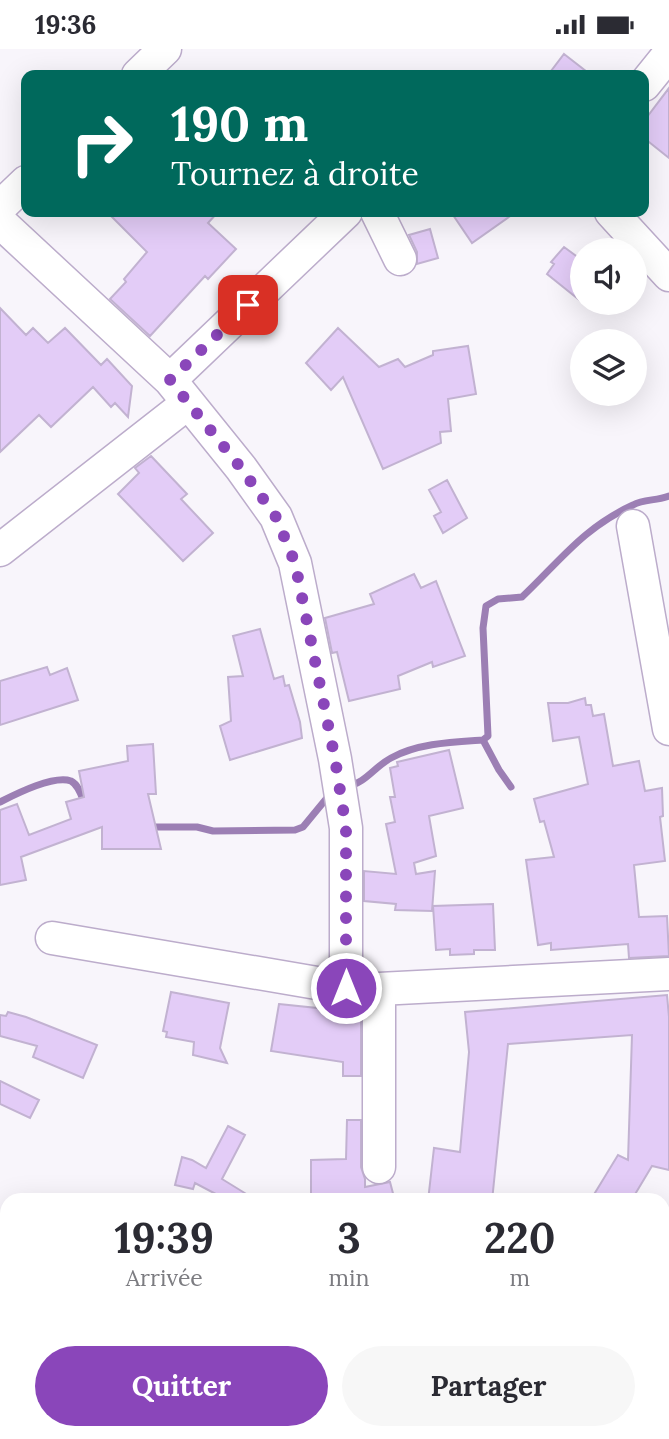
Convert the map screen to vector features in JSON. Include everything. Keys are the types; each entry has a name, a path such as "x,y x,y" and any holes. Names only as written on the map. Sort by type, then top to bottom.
{"street":[{"path":"143,70 165,49"},
{"path":"649,79 669,54"},
{"path":"0,207 21,187"},
{"path":"0,550 179,392 341,217"},
{"path":"379,217 400,259"},
{"path":"616,217 669,275"},
{"path":"0,222 179,392 241,468 276,517 295,563 335,759 346,828 346,988"},
{"path":"633,526 668,711"},
{"path":"52,938 346,988 379,989 669,974"},
{"path":"379,989 379,1167"}],"building":[{"path":"564,54 585,70 552,70"},
{"path":"669,88 669,158 649,142 649,114"},
{"path":"112,217 213,217 208,223 236,249 208,279 205,276 150,336 110,299 147,252"},
{"path":"454,217 509,217 472,243"},
{"path":"430,229 438,258 417,264 417,252 409,235"},
{"path":"564,247 570,251 570,293 547,274 554,264 551,262"},
{"path":"0,308 26,335 33,328 48,343 65,328 101,365 107,359 132,386 128,417 115,403 111,407 93,387 51,427 39,415 0,452"},
{"path":"338,328 379,367 398,359 405,367 433,355 433,351 468,346 476,394 448,399 451,431 440,432 441,443 383,469 343,377 331,390 306,363"},
{"path":"151,456 187,494 181,499 213,533 183,561 118,494 139,473 135,468"},
{"path":"447,480 467,518 443,533 434,516 441,512 429,490"},
{"path":"414,574 421,588 436,581 465,656 433,667 432,662 398,676 400,689 349,701 337,652 332,653 325,618 374,604 370,594"},
{"path":"260,629 274,679 283,676 285,686 289,685 302,738 230,760 220,726 231,721 228,677 243,676 233,636"},
{"path":"47,667 50,675 67,668 78,700 0,725 0,681"},
{"path":"585,698 586,705 591,705 593,716 604,714 613,766 639,761 645,791 662,788 663,816 660,817 665,861 634,865 639,917 667,916 669,956 629,958 628,944 551,950 551,943 538,945 526,860 554,857 544,821 540,822 534,799 588,784 579,737 553,741 548,703 568,703"},
{"path":"153,744 156,794 148,794 161,849 102,849 102,827 21,857 26,880 0,885 0,810 17,804 29,835 71,819 66,802 84,797 79,771 128,761 127,746"},
{"path":"449,750 463,808 429,816 436,856 414,863 416,874 435,871 432,911 395,910 396,904 364,901 364,871 396,874 386,824 395,822 390,797 395,797 390,768 398,766 397,762"},
{"path":"493,904 495,950 474,950 474,954 450,955 450,949 436,950 433,906"},
{"path":"171,992 229,1003 220,1048 227,1063 193,1055 194,1042 166,1037 167,1032 163,1031"},
{"path":"667,995 669,1170 652,1166 636,1193 595,1193 618,1155 628,1160 632,1035 508,1044 493,1193 429,1193 434,1148 460,1152 469,1052 465,1012"},
{"path":"279,1004 336,1010 336,1017 361,1016 361,1076 343,1076 343,1062 271,1051"},
{"path":"8,1012 97,1045 83,1078 33,1057 37,1046 0,1036 0,1015 6,1016"},
{"path":"0,1081 39,1100 30,1118 0,1104"},
{"path":"347,1120 361,1120 361,1167 365,1187 390,1182 393,1193 311,1193 311,1160 346,1159"},
{"path":"228,1126 245,1135 222,1179 245,1193 214,1193 195,1183 193,1189 175,1185 182,1157 206,1168"}],"waterway":[{"path":"483,740 488,736 483,628 486,606 498,599 522,597 573,546 615,514 637,503 669,496"},
{"path":"483,740 511,787"},
{"path":"346,787 359,782 391,758 413,749 483,740"},
{"path":"0,802 35,786 63,780 76,785 85,805"},
{"path":"147,827 197,827 213,831 295,830 303,827 331,793"}],"route":[{"path":"248,305 170,380 241,468 276,517 295,563 335,759 346,828 346,988"}]}
